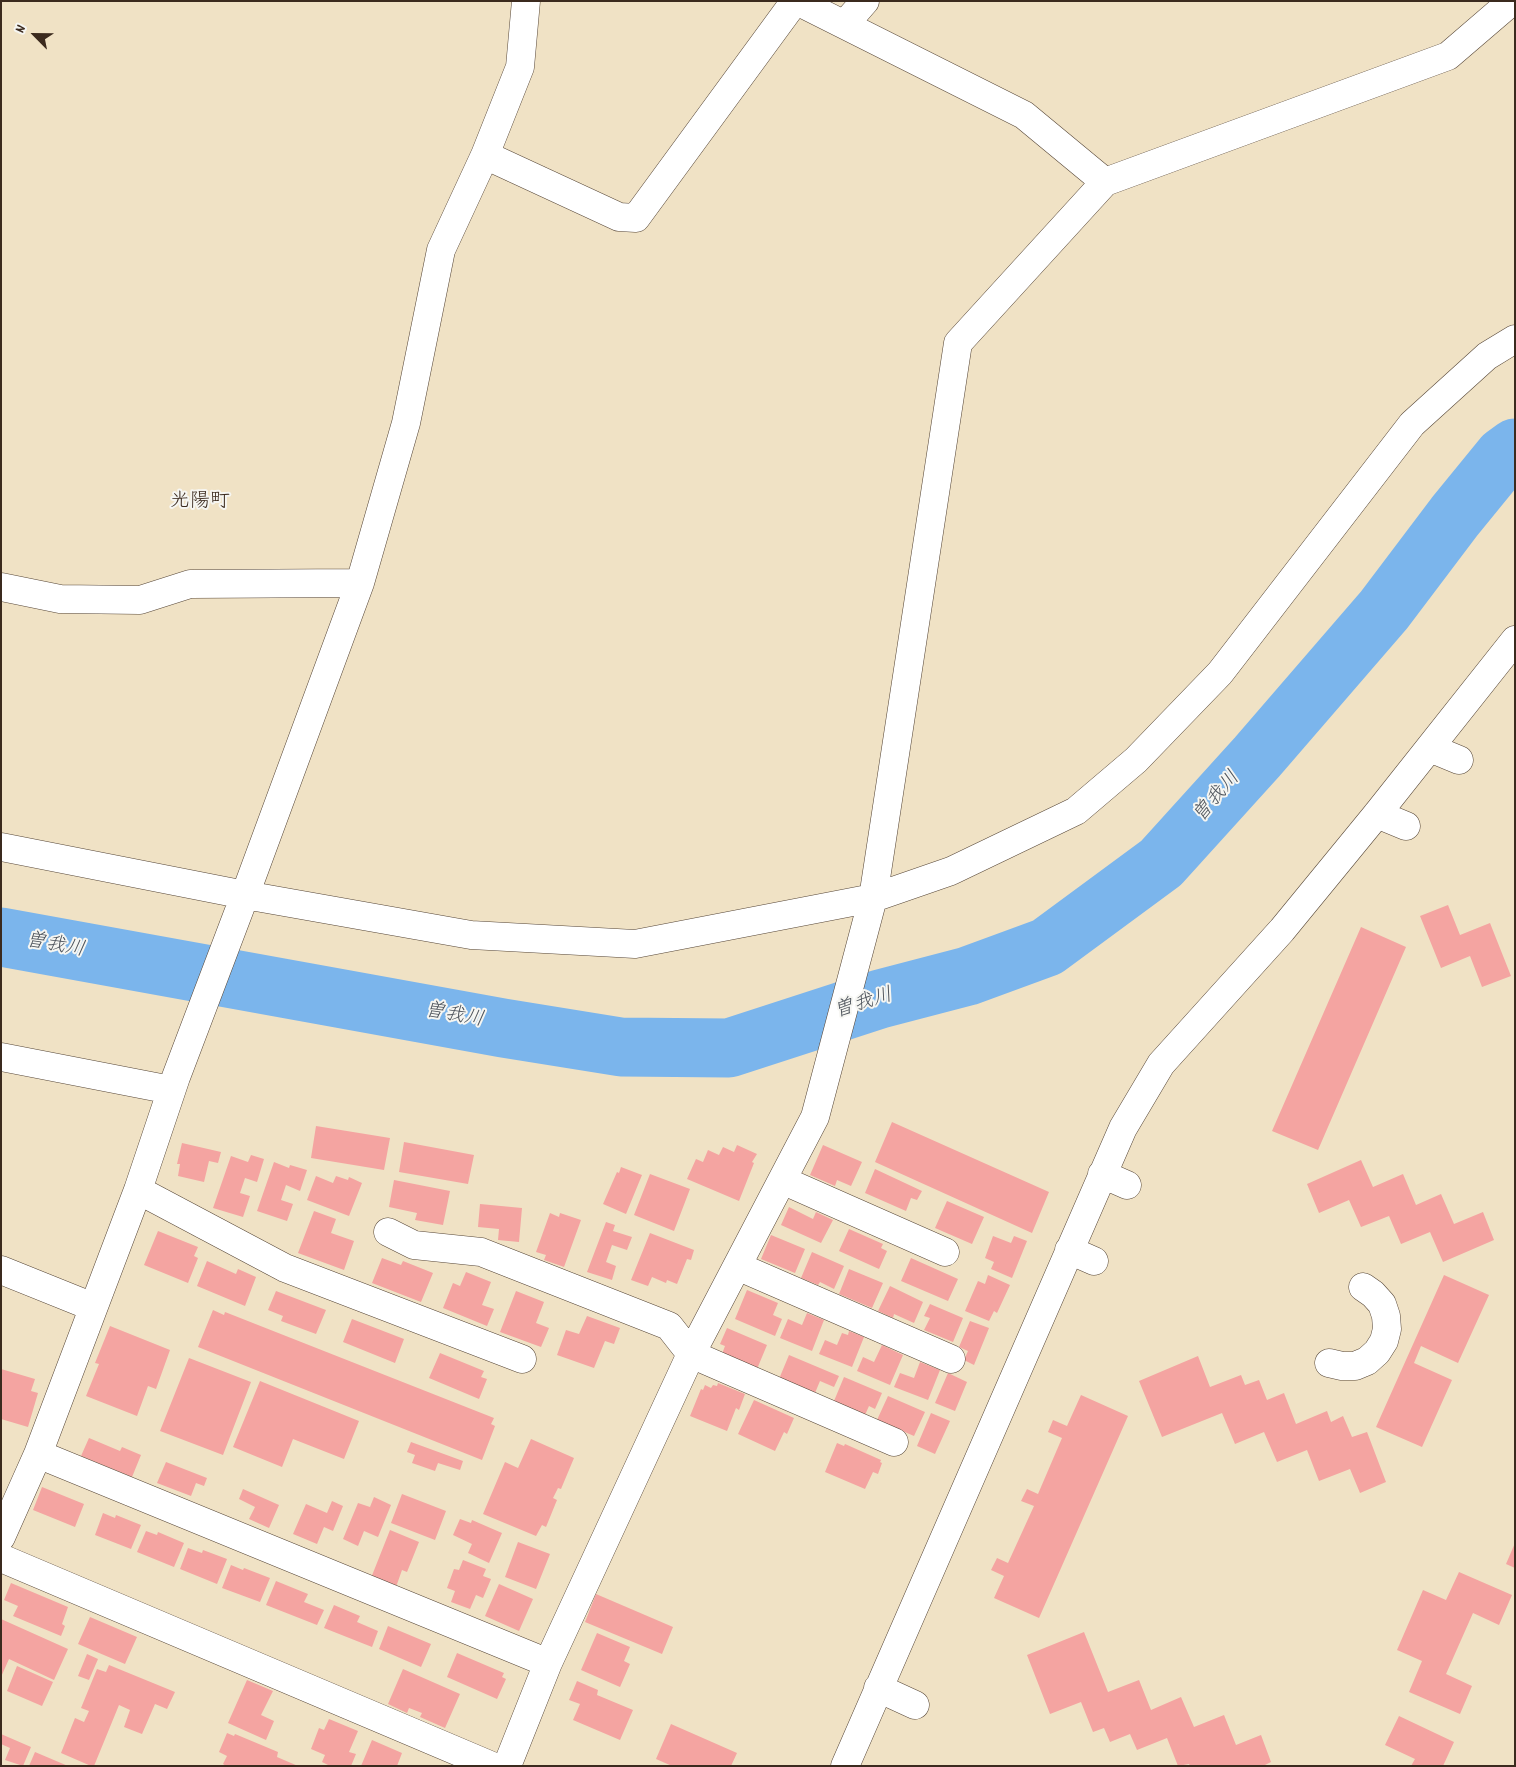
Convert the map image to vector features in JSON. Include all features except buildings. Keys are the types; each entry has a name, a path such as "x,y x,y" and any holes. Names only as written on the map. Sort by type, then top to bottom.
{"street":[{"path":"1,1537 38,1454 138,1190 174,1084 360,584 406,423 440,250 485,155 520,67 526,1"},
{"path":"485,155 619,217 636,218 796,1 1024,115 1105,182"},
{"path":"845,24 865,1"},
{"path":"507,1766 548,1663 691,1354 815,1118 873,898 958,343 1105,182 1448,56 1512,1"},
{"path":"1,847 242,904 471,935 634,944 873,898 951,871 1076,811 1136,760 1220,673 1412,424 1487,356 1515,340"},
{"path":"1,587 60,599 140,600 190,584 360,584"},
{"path":"844,1766 1122,1128 1161,1064 1282,930 1515,640"},
{"path":"1430,748 1459,760"},
{"path":"1377,814 1406,826"},
{"path":"1,1057 174,1084"},
{"path":"1102,1174 1127,1185"},
{"path":"782,1180 945,1252"},
{"path":"138,1190 285,1268 522,1359"},
{"path":"388,1232 414,1245 481,1252 669,1326 691,1354 894,1442"},
{"path":"1069,1250 1094,1261"},
{"path":"737,1266 951,1359"},
{"path":"1,1270 93,1307"},
{"path":"1329,1363 1355,1366 1367,1361 1377,1352 1384,1341 1387,1329 1386,1316 1382,1304 1363,1287"},
{"path":"38,1454 548,1663"},
{"path":"1,1558 492,1766"},
{"path":"878,1688 915,1704"}],"waterway":[{"name":"曽我川","path":"1,937 503,1028 621,1047 729,1048 880,999 968,976 1047,947 1161,863 1257,757 1384,610 1455,516 1504,456 1515,448"}],"district":[{"name":"光陽町","path":"200,503"}]}
